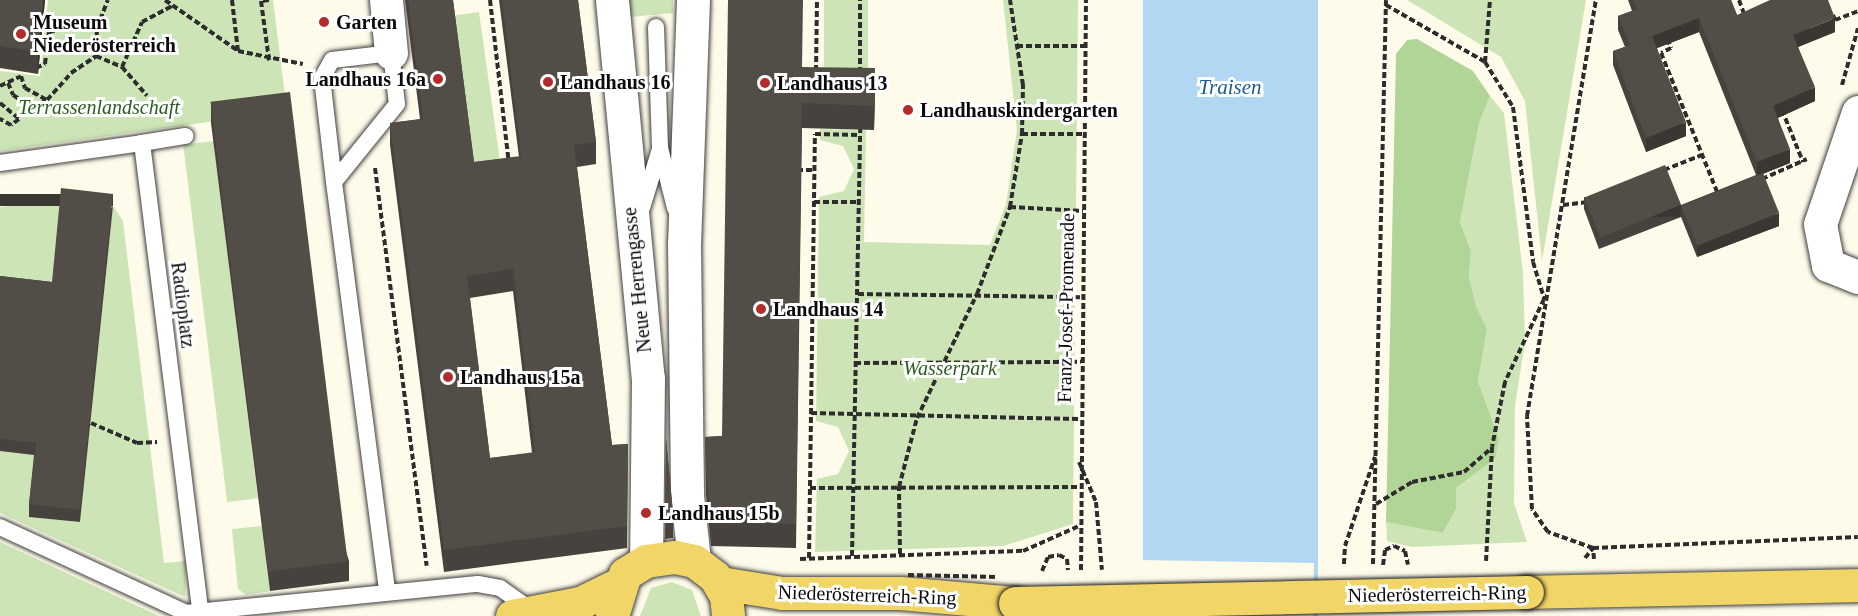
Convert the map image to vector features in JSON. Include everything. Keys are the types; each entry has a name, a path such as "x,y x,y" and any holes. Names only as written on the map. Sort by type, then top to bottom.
{"main road":[{"path":"523,614 580,603 615,601 646,561 675,557 694,561 720,583 728,616"},
{"name":"Niederösterreich-Ring","path":"720,583 782,593 900,593 1015,603"},
{"name":"Niederösterreich-Ring","path":"878,616 1015,603 1858,585"}],"street":[{"path":"386,0 391,52"},
{"name":"Neue Herrengasse","path":"612,0 633,253 651,429 646,561"},
{"name":"Neue Herrengasse","path":"693,0 684,244 687,495 694,561"},
{"path":"1858,112 1820,224 1828,265 1858,277"}],"lane":[{"path":"656,27 660,148 684,244"},
{"path":"334,182 370,132 397,104 391,52 332,60 325,67 334,182 387,590"},
{"path":"0,163 185,136"},
{"name":"Radioplatz","path":"142,143 201,615"},
{"path":"633,253 660,148"},
{"path":"0,527 186,613 201,615 387,590 430,587 500,588 523,614"}],"path":[{"path":"96,56 97,28 108,0"},
{"path":"165,0 238,51 269,60 325,67"},
{"path":"232,0 238,51"},
{"path":"269,0 261,1 269,60"},
{"path":"490,0 510,166"},
{"path":"816,74 817,0"},
{"path":"860,0 860,79"},
{"path":"900,554 899,487 917,418 977,294 1010,207 1022,134 1017,46 1010,0"},
{"name":"Franz-Josef-Promenade","path":"1081,583 1078,487 1086,0"},
{"path":"1485,62 1490,0"},
{"path":"1596,0 1563,205 1544,299 1527,416 1532,509 1548,532 1593,548 1858,537"},
{"path":"1739,0 1747,22"},
{"path":"1386,2 1485,62 1513,107 1533,262 1544,299 1514,352 1492,447 1486,558"},
{"path":"1373,575 1386,2"},
{"path":"122,67 142,22 172,6"},
{"path":"1832,10 1835,20 1858,11"},
{"path":"15,67 24,68 45,64 49,32 56,27 97,28"},
{"path":"1664,29 1671,48 1661,53 1719,196"},
{"path":"1017,46 1085,46"},
{"path":"96,56 122,67 147,96"},
{"path":"8,83 19,102 33,108 47,100 70,73 96,56"},
{"path":"24,68 21,76 25,88 47,100"},
{"path":"0,86 21,76"},
{"path":"1777,98 1803,162"},
{"path":"0,103 19,119 11,125 0,119"},
{"path":"852,556 860,112"},
{"path":"370,132 430,587"},
{"path":"860,135 815,134 809,558 1023,552 1079,526"},
{"path":"1022,134 1083,134"},
{"path":"1750,183 1803,162 1810,150"},
{"path":"1659,172 1702,155"},
{"path":"791,170 814,170"},
{"path":"1708,200 1729,192"},
{"path":"1563,205 1595,199"},
{"path":"814,202 859,202"},
{"path":"1010,207 1083,211"},
{"path":"858,294 1082,297"},
{"path":"855,363 1081,362"},
{"path":"811,413 854,418 1080,419"},
{"path":"91,423 137,443 179,441"},
{"path":"1375,505 1412,482 1464,472 1492,447"},
{"path":"1345,546 1377,451"},
{"path":"1079,461 1096,502 1102,583"},
{"path":"810,488 1078,487"},
{"path":"1383,565 1385,550 1394,546 1405,551 1408,569"},
{"path":"1576,568 1593,548"},
{"path":"1041,577 1048,557 1067,559 1068,573"}],"green space":[{"name":"Terrassenlandschaft","path":"48,0 273,0 287,111 0,151 0,71 40,76"},
{"path":"627,0 673,0 673,13 629,17"},
{"path":"824,0 868,0 868,75 824,75"},
{"name":"Wasserpark","path":"1003,0 1078,0 1073,524 1003,546 815,552 817,479 838,474 849,451 838,427 816,421 819,197 844,191 854,169 843,146 820,140 820,129 866,130 864,242 990,245 1006,204 1017,130"},
{"path":"1407,0 1586,0 1542,261 1525,101 1501,57"},
{"path":"479,12 501,167 474,171 452,16"},
{"path":"1417,39 1473,71 1490,96 1479,123 1460,222 1471,251 1469,276 1476,306 1487,329 1478,381 1499,439 1495,459 1456,488 1456,509 1443,533 1386,522 1396,54 1407,40"},
{"path":"1490,96 1504,113 1523,273 1525,342 1515,406 1514,503 1527,542 1412,547 1387,541 1386,522 1443,533 1456,509 1456,488 1495,459 1499,439 1478,381 1487,329 1476,306 1469,276 1471,251 1460,222 1479,123"},
{"path":"214,141 258,498 227,502 183,145"},
{"path":"61,200 30,517 80,522 113,206 123,221 164,563 186,561 185,597 0,513 0,207"},
{"path":"262,526 270,591 246,595 238,589 232,529"},
{"path":"0,542 159,616 0,616"},
{"path":"672,582 692,590 701,616 640,616 651,588"}],"water":[{"name":"Traisen","path":"1143,0 1318,0 1318,616 1143,616"}],"pier":[{"path":"1140,560 1314,563 1313,616 1139,613"}],"building":[{"name":"Museum Niederösterreich","path":"0,0 43,0 38,52 0,46"},
{"path":"408,0 453,0 474,162 521,156 502,0 578,0 596,142 574,145 612,445 628,444 627,526 444,550 390,123 423,119","holes":["513,269 535,452 490,458 467,276"]},
{"path":"728,0 803,0 802,67 875,68 874,106 802,103 796,524 711,521 705,437 722,436"},
{"path":"1633,0 1731,0 1737,15 1770,0 1828,0 1835,18 1793,35 1815,87 1773,106 1790,149 1757,162 1699,18 1652,36 1686,122 1646,138 1613,51 1630,45 1618,16 1637,9"},
{"path":"290,92 348,561 268,571 211,102"},
{"path":"1665,165 1681,205 1600,237 1584,198"},
{"path":"1763,173 1779,213 1698,246 1681,206"},
{"path":"61,188 113,194 80,510 29,504 36,443 0,439 0,276 52,282"},
{"path":"666,438 673,513 665,514"}],"place":[{"name":"Garten","path":"324,22"},
{"name":"Museum Niederösterreich","path":"21,34"},
{"name":"Landhaus 16a","path":"438,79"},
{"name":"Landhaus 16","path":"548,82"},
{"name":"Landhaus 13","path":"765,83"},
{"name":"Landhauskindergarten","path":"908,110"},
{"name":"Landhaus 14","path":"761,309"},
{"name":"Landhaus 15a","path":"448,377"},
{"name":"Landhaus 15b","path":"646,513"}]}
